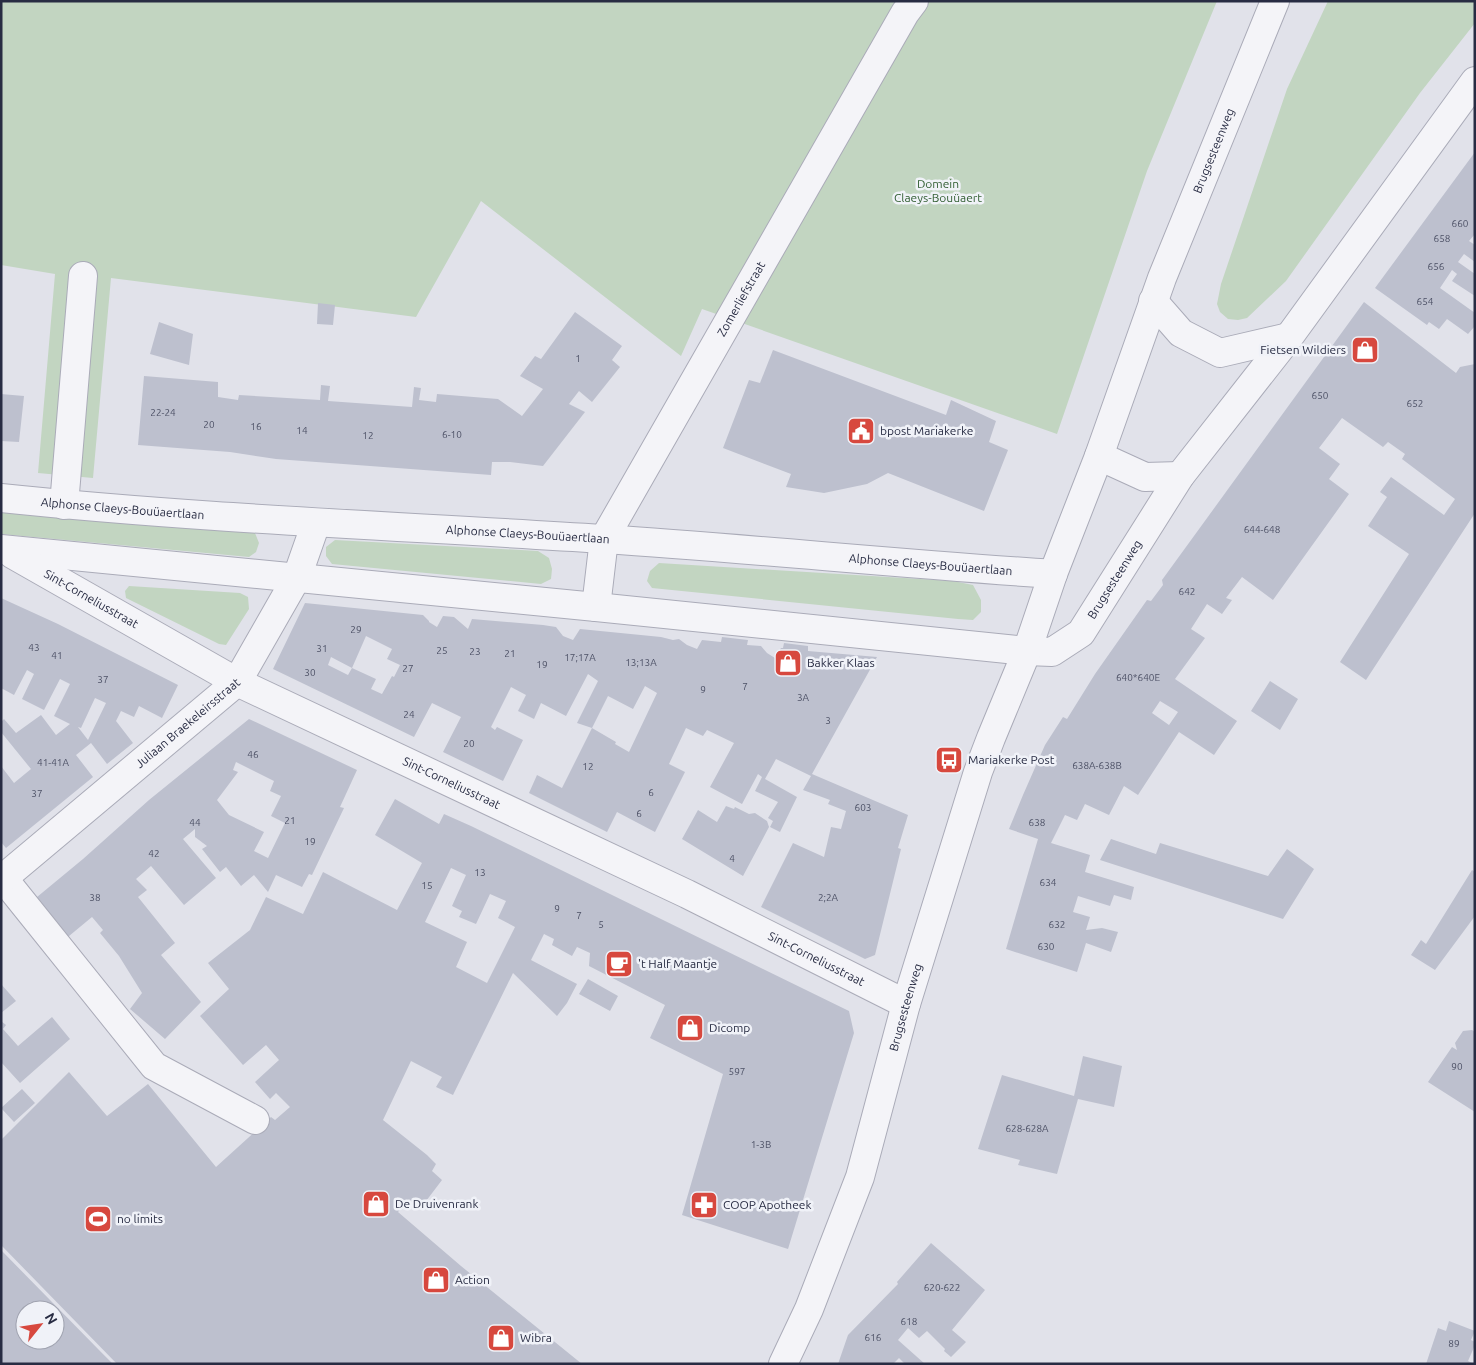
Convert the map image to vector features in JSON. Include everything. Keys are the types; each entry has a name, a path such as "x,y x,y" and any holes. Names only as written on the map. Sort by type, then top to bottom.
{"street":[{"name":"Zomerliefstraat","path":"596,606 604,539 905,13 914,1"},
{"name":"Brugsesteenweg","path":"783,1364 809,1309 860,1177 906,1004 978,772 1027,652 1052,574 1098,456 1154,301 1275,1"},
{"name":"Brugsesteenweg","path":"1027,652 1052,652 1081,633 1180,476 1289,337 1475,81"},
{"path":"64,505 83,276"},
{"path":"1154,301 1181,333 1220,353 1289,337"},
{"path":"1098,456 1145,477 1180,476"},
{"name":"Alphonse Claeys-Bouüaertlaan","path":"1,498 64,505 316,523 604,539 1052,574"},
{"name":"Juliaan Braekeleirsstraat","path":"2,879 237,682 297,577 316,523"},
{"path":"3,549 596,606 1027,652"},
{"name":"Sint-Corneliusstraat","path":"3,549 237,682 687,894 906,1004"},
{"path":"2,879 154,1066 255,1120"}],"green space":[{"name":"Domein Claeys-Bouüaert","path":"1,1 1217,1 1147,171 1057,434 702,309 681,356 481,201 416,317 111,278 93,478 38,473 55,274 1,265"},
{"path":"1328,1 1475,1 1475,23 1420,93 1286,281 1247,318 1238,320 1228,319 1220,312 1217,304 1221,284 1287,89"},
{"path":"1,511 234,527 255,533 259,543 256,552 249,557 1,534"},
{"path":"335,540 538,551 549,558 552,569 551,579 541,584 332,564 326,556 326,547"},
{"path":"659,563 953,581 973,585 981,600 981,612 973,620 958,619 652,588 647,581 650,571"},
{"path":"129,586 240,593 248,597 249,609 226,645 219,644 126,598 125,591"}],"building":[{"path":"1475,152 1475,234 1469,241 1475,245 1475,262 1464,254 1458,262 1475,274 1475,296 1452,281 1457,274 1452,270 1440,288 1475,313 1475,326 1468,334 1447,319 1439,329 1429,322 1427,325 1375,288"},
{"path":"1364,302 1456,373 1460,367 1475,364 1475,513 1366,680 1340,662 1409,554 1368,526 1387,497 1380,492 1391,477 1444,515 1455,499 1402,459 1405,454 1388,442 1383,447 1342,418 1319,448 1340,464 1329,479 1349,494 1273,600 1242,577 1226,598 1232,600 1222,614 1207,604 1191,629 1205,638 1175,679 1237,721 1214,755 1179,732 1138,795 1124,786 1109,815 1085,804 1077,820 1065,815 1051,843 1090,855 1085,872 1134,887 1131,900 1114,895 1110,906 1078,896 1073,912 1090,917 1086,930 1102,928 1118,932 1111,952 1086,943 1077,972 1006,949 1038,839 1009,829 1045,745 1063,717 1067,719 1095,674 1147,600 1151,601 1163,585 1162,580","holes":["1160,701 1178,712 1169,725 1152,713"]},
{"path":"318,303 335,305 333,325 317,324"},
{"path":"575,312 622,346 612,360 620,367 592,402 579,391 569,404 585,412 543,466 492,462 491,475 276,459 230,452 138,445 144,376 218,382 218,397 238,400 239,395 320,400 321,385 330,386 328,401 412,407 414,387 421,388 419,400 436,402 437,394 498,399 522,416 543,389 520,376 535,356 541,359"},
{"path":"159,322 193,334 189,365 150,354"},
{"name":"bpost Mariakerke","path":"773,350 946,415 951,400 996,421 989,442 1008,450 984,511 888,473 867,484 824,493 786,487 791,474 723,448 749,380 760,383"},
{"path":"1,394 24,396 19,442 1,441"},
{"path":"1,598 58,624 178,685 162,718 139,706 134,717 121,711 116,721 133,743 107,764 91,743 76,755 93,777 6,848 1,842 1,766 14,783 31,769 1,732 1,722 4,719 16,733 41,715 56,735 70,724 54,716 70,684 60,679 44,710 22,699 34,674 27,670 14,695 1,688","holes":["95,698 106,703 88,740 78,727 81,728"]},
{"path":"305,603 423,615 437,627 443,616 454,617 468,629 472,619 543,625 556,627 563,636 573,640 580,629 661,637 673,640 679,639 697,649 702,640 721,642 722,637 748,640 747,645 761,646 775,658 781,648 783,648 784,643 808,646 808,651 877,657 812,774 908,815 898,848 901,849 875,955 865,959 761,907 793,843 824,857 831,827 841,829 846,811 828,804 830,800 803,790 811,776 776,759 765,779 797,797 780,832 770,827 773,821 768,818 778,802 755,791 762,777 758,774 742,804 710,787 734,743 707,730 703,736 686,728 669,764 685,772 655,832 617,812 607,832 529,793 537,775 562,788 592,728 577,723 598,681 588,674 566,716 541,703 534,719 518,711 526,695 511,687 491,727 495,730 497,727 523,740 503,781 443,752 461,717 432,703 414,737 273,669","holes":["366,636 392,649 387,659 400,665 382,694 371,689 376,679 352,668","331,657 352,668 348,675 328,665","645,686 657,693 629,752 592,728 608,696 633,709"]},
{"path":"1270,681 1298,699 1280,730 1251,711"},
{"path":"249,719 357,770 340,807 344,808 312,875 309,874 302,887 276,875 268,892 254,875 241,886 226,867 220,872 202,849 207,846 195,837 195,829 183,839 216,878 184,905 151,866 136,879 147,890 138,897 175,943 161,955 201,1002 165,1039 130,1009 142,993 119,956 100,933 103,930 92,917 63,941 31,902 149,800","holes":["236,762 274,781 270,791 281,796 271,816 285,823 268,858 254,851 264,832 229,815 217,800 238,772 233,770"]},
{"path":"395,799 439,824 444,814 471,826 849,1011 854,1033 788,1249 682,1215 723,1074 650,1038 665,1005 589,966 590,953 577,947 572,956 552,945 554,939 544,934 531,960 577,984 567,1003 557,1016 513,973 453,1095 436,1087 442,1077 411,1061 383,1120 436,1164 432,1171 442,1180 420,1209 409,1199 398,1212 461,1266 582,1364 117,1364 65,1311 65,1300 55,1300 1,1245 1,1140 69,1072 107,1116 148,1084 216,1167 271,1117 275,1120 290,1107 276,1093 270,1099 255,1082 279,1060 266,1045 243,1065 200,1016 229,989 208,963 250,930 266,897 303,914 323,872 397,910 422,863 375,835","holes":["451,868 466,875 452,906 462,911 459,917 476,924 490,894 506,901 498,918 515,927 487,983 456,967 467,942 425,922"]},
{"path":"726,806 734,809 735,807 749,814 755,813 767,821 769,827 743,876 682,839 698,810 717,822"},
{"path":"1111,839 1156,854 1160,843 1268,876 1287,849 1314,869 1283,919 1100,860"},
{"path":"1472,870 1475,872 1475,916 1435,970 1411,955 1421,940 1426,944"},
{"path":"588,979 618,996 610,1011 579,994"},
{"path":"1,984 16,1001 1,1013"},
{"path":"52,1017 70,1039 20,1083 1,1062 1,1021 6,1025 3,1029 18,1046"},
{"path":"1472,1030 1475,1032 1475,1112 1428,1082 1452,1047 1457,1050 1455,1043 1463,1031"},
{"path":"1083,1056 1122,1066 1114,1107 1078,1099 1057,1174 1018,1165 1020,1160 978,1149 1002,1075 1074,1096"},
{"path":"22,1089 35,1103 14,1122 1,1108"},
{"path":"931,1243 985,1290 952,1330 966,1342 951,1357 927,1331 919,1338 908,1328 898,1340 925,1364 905,1364 899,1358 893,1364 838,1364 848,1335 898,1284 897,1282"},
{"path":"1,1250 50,1300 15,1300 15,1350 65,1350 65,1315 113,1364 1,1364"},
{"path":"1449,1321 1475,1331 1471,1340 1475,1342 1475,1345 1468,1361 1474,1364 1426,1364 1438,1328 1446,1331"}],"place":[{"name":"Fietsen Wildiers","path":"1365,350"},
{"name":"bpost Mariakerke","path":"861,431"},
{"name":"Bakker Klaas","path":"788,663"},
{"name":"Mariakerke Post","path":"949,760"},
{"name":"'t Half Maantje","path":"619,964"},
{"name":"Dicomp","path":"690,1028"},
{"name":"De Druivenrank","path":"376,1204"},
{"name":"COOP Apotheek","path":"704,1205"},
{"name":"no limits","path":"98,1219"},
{"name":"Action","path":"436,1280"},
{"name":"Wibra","path":"501,1338"}]}
